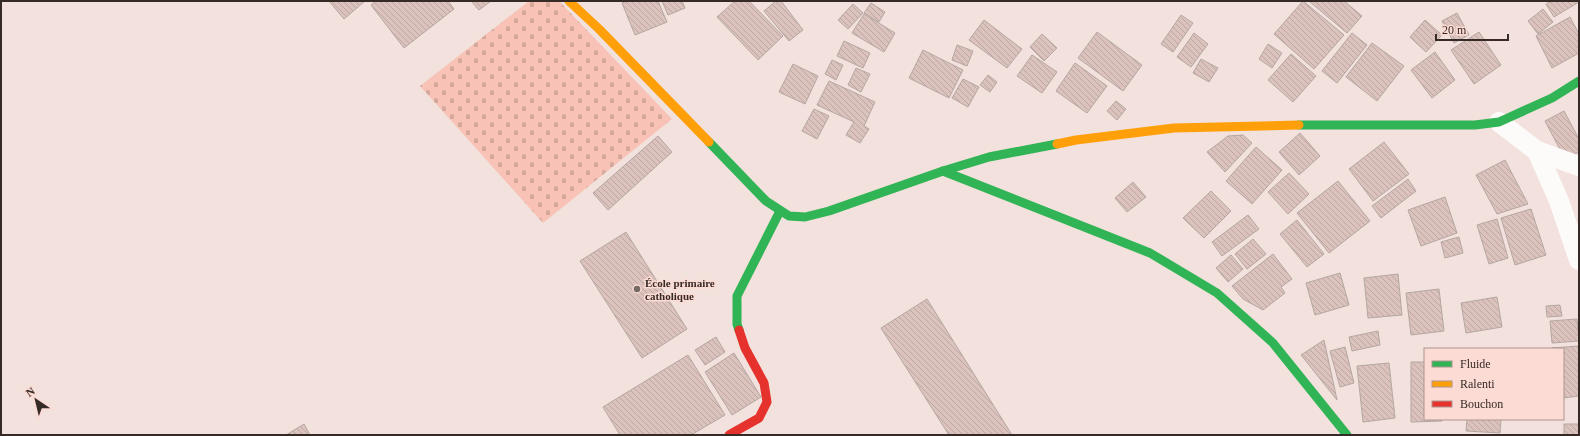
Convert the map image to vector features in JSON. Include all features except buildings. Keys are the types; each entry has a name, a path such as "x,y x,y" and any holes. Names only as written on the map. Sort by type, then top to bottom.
{"street":[{"path":"569,1 599,29 766,201 789,216 805,217 829,211 943,171 989,157 1069,141 1174,128 1317,124 1475,125 1500,122 1552,98 1579,81"},
{"path":"1500,122 1537,151 1579,166"},
{"path":"1537,151 1559,201 1579,260"},
{"path":"943,171 1150,254 1216,293 1273,343 1347,435"},
{"path":"729,435 759,418 767,402 764,383 745,348 736,324 737,296 780,211"}],"green space":[{"path":"529,1 559,1 672,119 543,223 420,86"}],"traffic: fast":[{"path":"1299,125 1475,125 1499,122 1552,98 1579,81"},
{"path":"709,142 766,201 789,216 805,217 829,211 943,171 989,157 1057,144"},
{"path":"943,171 1150,253 1217,293 1273,343 1347,435"},
{"path":"739,330 737,324 737,296 780,211"}],"traffic: slow":[{"path":"569,1 599,29 709,142"},
{"path":"1057,144 1076,140 1174,128 1299,125"}],"traffic: jam":[{"path":"729,435 759,418 767,402 764,383 745,348 739,330"}],"place":[{"name":"École primaire catholique","path":"637,289"}]}
